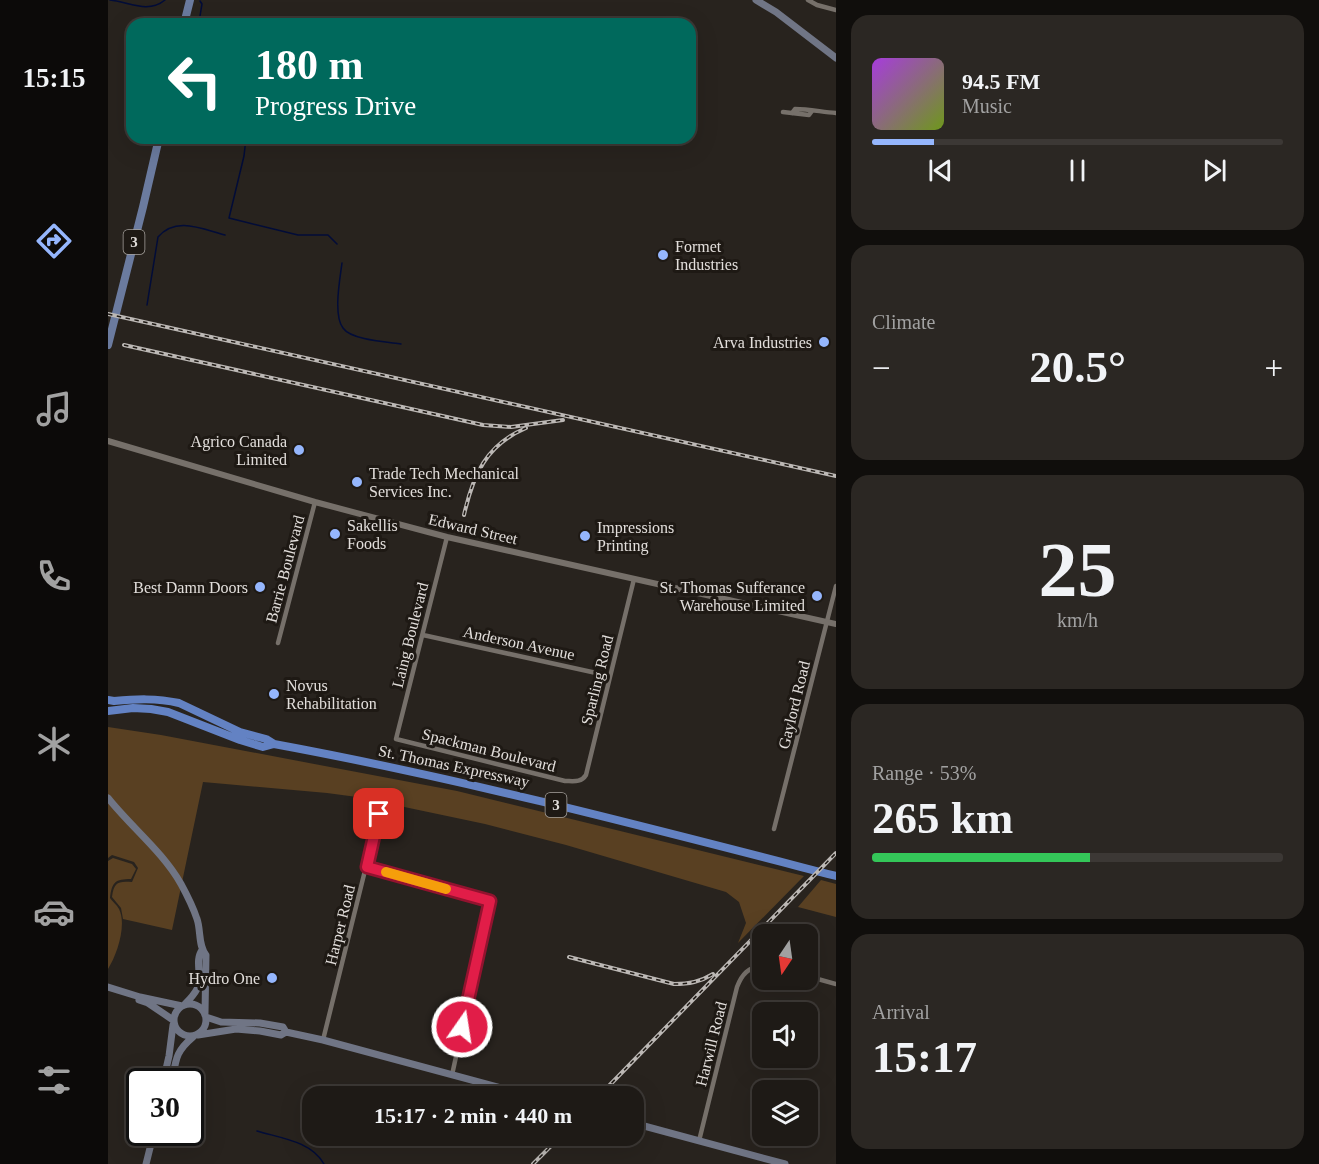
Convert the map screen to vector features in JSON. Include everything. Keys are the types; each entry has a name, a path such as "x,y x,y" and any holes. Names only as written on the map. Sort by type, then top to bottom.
{"highway":[{"name":"St. Thomas Expressway","path":"108,700 155,699 178,703 240,732 266,739 274,744 510,793 836,876"},
{"name":"St. Thomas Expressway","path":"108,711 133,708 168,712 263,747 274,744"}],"main road":[{"path":"186,18 190,0"},
{"path":"756,0 776,12 836,58"},
{"name":"3","path":"108,345 158,144"},
{"path":"108,798 159,854 180,882 197,920 202,950 206,955 204,1027 181,1048 174,1068"},
{"path":"166,1068 176,1011 198,988 199,954 202,950"},
{"path":"112,988 148,1003 173,1021 180,1034 184,1036 236,1029 281,1035 286,1032"},
{"path":"112,988 140,997 183,1005 194,1004 205,1015 221,1022 272,1025 283,1028 286,1032 493,1086"},
{"path":"644,1126 785,1164"},
{"path":"146,1164 150,1146"}],"street":[{"path":"808,0 836,10"},
{"path":"783,112 809,115 812,111 836,113"},
{"name":"Edward Street","path":"108,441 315,502 447,537 836,624"},
{"name":"Barrie Boulevard","path":"278,643 315,502"},
{"name":"Laing Boulevard","path":"396,739 447,537"},
{"name":"Sparling Road","path":"577,782 586,776 634,579"},
{"name":"Gaylord Road","path":"774,829 836,586"},
{"name":"Anderson Avenue","path":"423,635 610,676"},
{"name":"Spackman Boulevard","path":"396,739 577,782"},
{"name":"Harper Road","path":"323,1040 379,814"},
{"path":"367,867 490,901 452,1075"},
{"name":"Harwill Road","path":"699,1141 737,987 744,974 752,968"},
{"path":"818,979 836,984"}],"shaded area":[{"path":"108,727 457,791 804,876 757,924 752,924 752,929 738,943 746,923 739,902 726,892 485,824 357,797 203,782 172,930 123,919 121,908 112,897 114,888 120,882 132,882 138,868 134,862 112,855 108,858"},
{"path":"113,858 132,864 136,869 131,879 115,882 112,888 110,898 119,909 122,923 118,948 108,969 108,861"},
{"path":"821,880 836,884 836,917 798,907"}],"waterway":[{"path":"110,0 145,7 165,0"},
{"path":"200,1 202,4 200,16"},
{"path":"245,144 229,218 298,235 328,235 337,244"},
{"path":"147,305 158,237 173,227 181,226 198,227 225,235"},
{"path":"342,263 338,315 343,328 361,338 401,344"},
{"path":"257,1131 303,1145 318,1156 324,1164"}],"railway":[{"path":"108,314 836,476"},
{"path":"124,345 483,425 511,427 563,420"},
{"path":"464,515 472,487 483,463 501,443 526,428"},
{"path":"609,1086 836,853"},
{"path":"569,957 674,984 694,982 713,974"},
{"path":"533,1164 551,1146"}],"slow traffic":[{"path":"386,872 446,889"}],"place":[{"name":"Formet Industries","path":"663,255"},
{"name":"Arva Industries","path":"824,342"},
{"name":"Agrico Canada Limited","path":"299,450"},
{"name":"Trade Tech Mechanical Services Inc.","path":"357,482"},
{"name":"Sakellis Foods","path":"335,534"},
{"name":"Impressions Printing","path":"585,536"},
{"name":"Best Damn Doors","path":"260,587"},
{"name":"St. Thomas Sufferance Warehouse Limited","path":"817,596"},
{"name":"Novus Rehabilitation","path":"274,694"},
{"name":"Hydro One","path":"272,978"}],"route":[{"path":"379,814 367,867 490,901 462,1027"}]}
